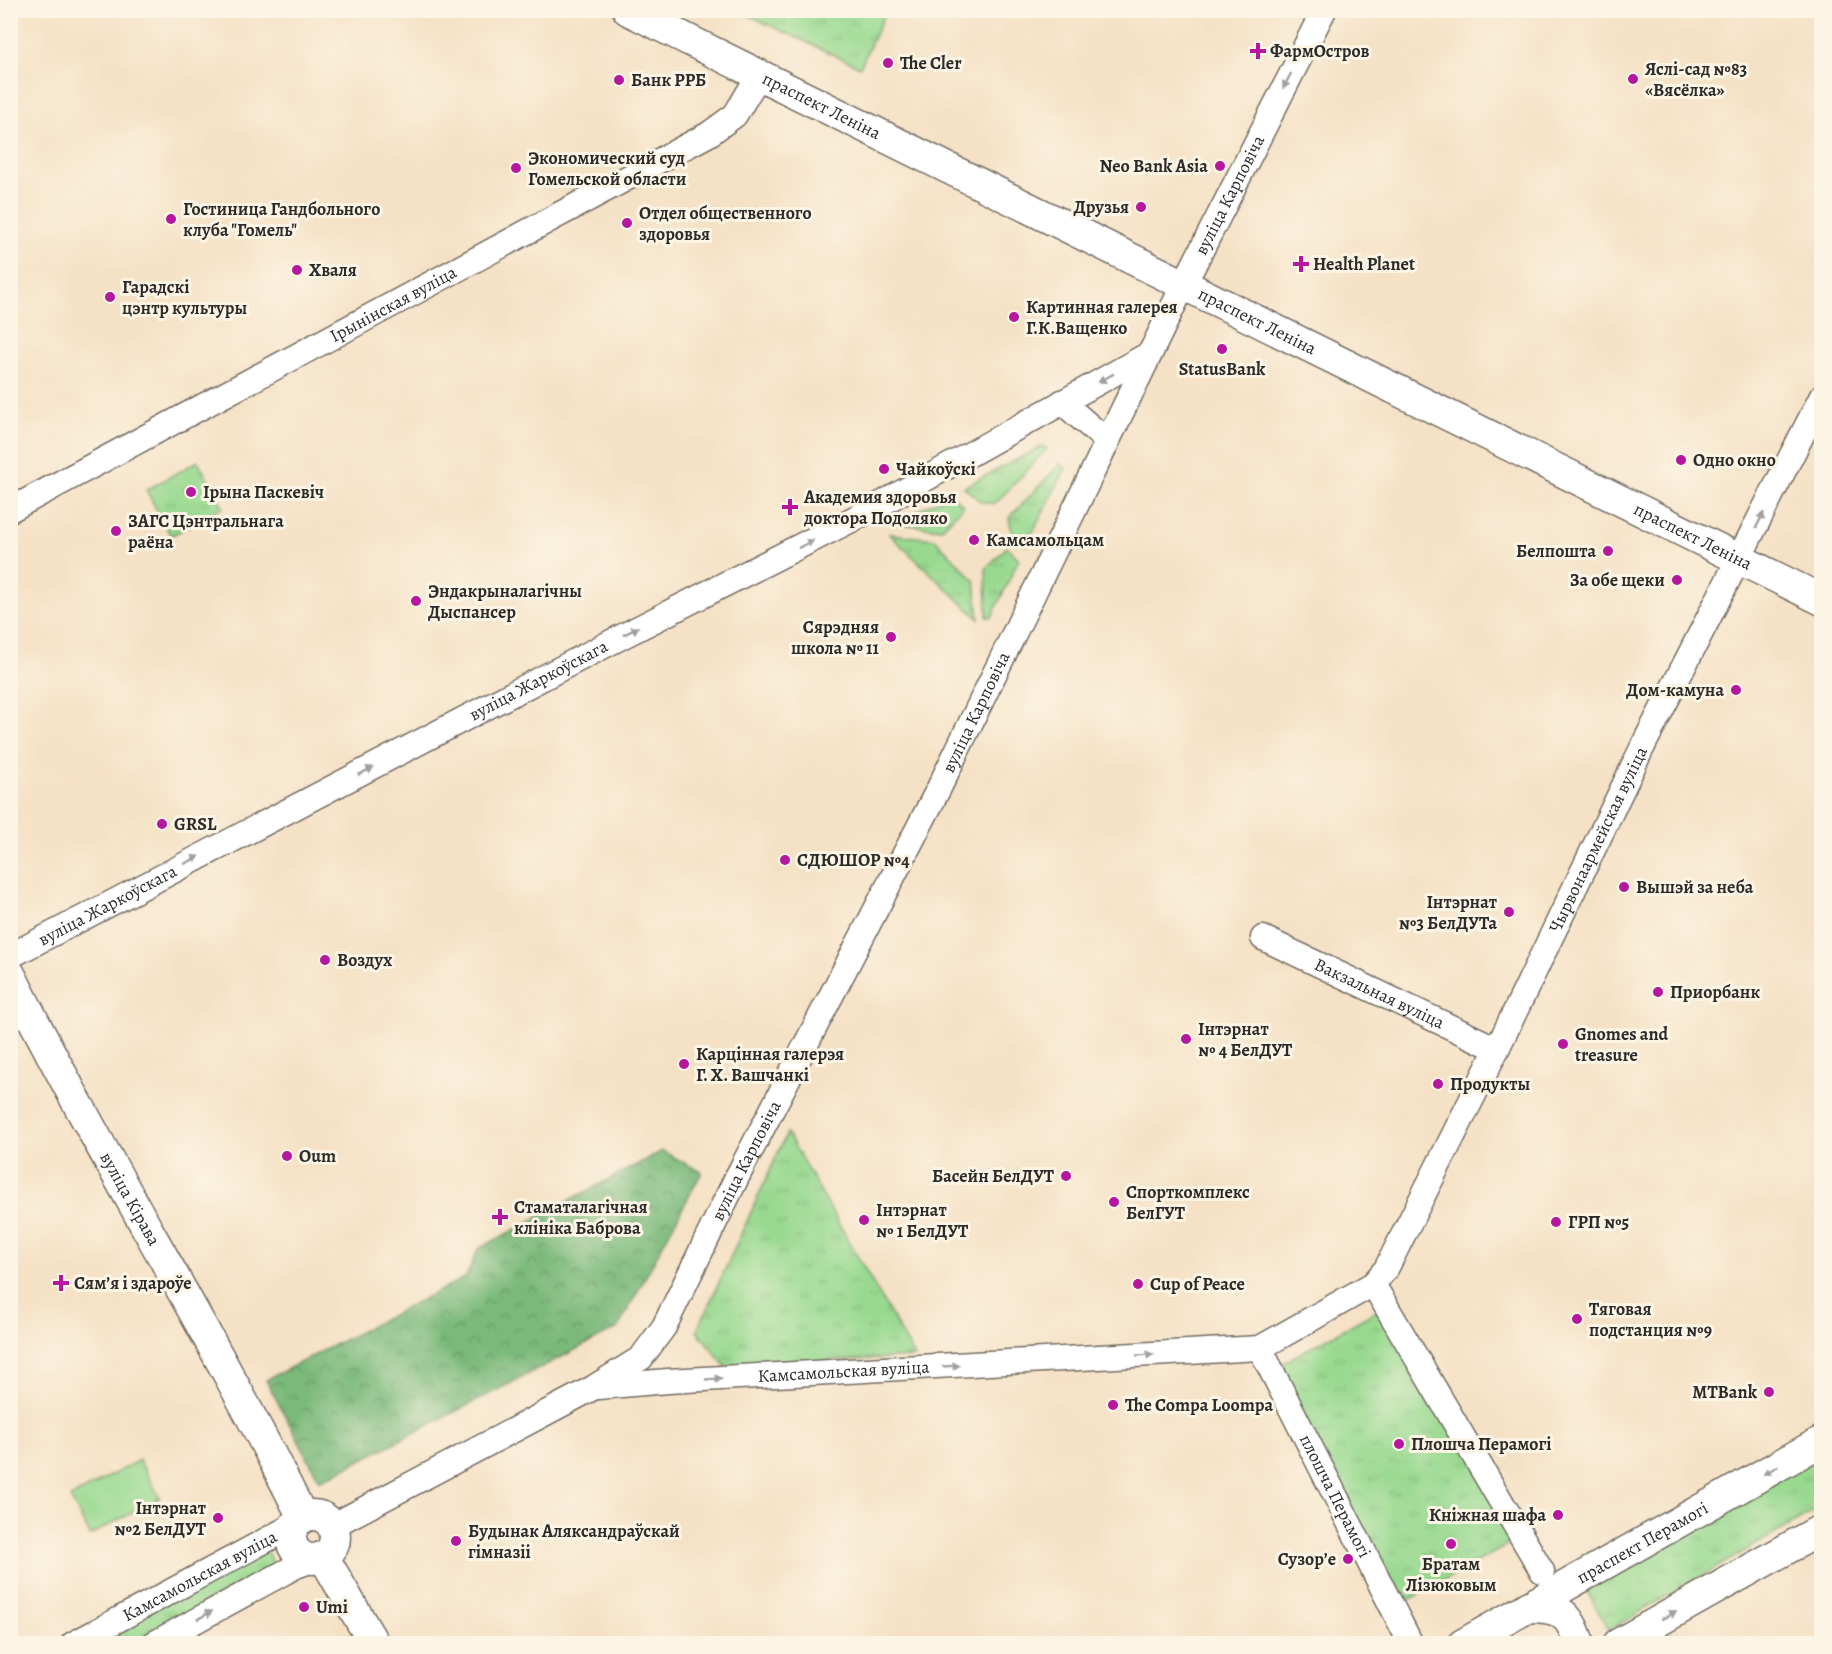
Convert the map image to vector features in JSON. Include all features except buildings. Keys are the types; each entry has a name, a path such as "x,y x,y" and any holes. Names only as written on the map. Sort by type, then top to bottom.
{"main road":[{"name":"праспект Леніна","path":"628,10 758,77 1821,600"},
{"name":"вуліца Кірава","path":"10,974 68,1087 252,1415 299,1521"},
{"name":"праспект Перамогі","path":"1463,1644 1821,1441"},
{"path":"309,1515 322,1517 332,1526 334,1540 332,1547 319,1557 308,1558 296,1551 291,1537 299,1521 309,1515"},
{"path":"1618,1644 1821,1529"},
{"path":"319,1557 374,1644"},
{"path":"1528,1607 1551,1607 1573,1623 1579,1644"}],"street":[{"name":"вуліца Карповіча","path":"593,1388 641,1358 664,1327 737,1177 939,788 1182,286 1324,10"},
{"name":"Ірынінская вуліца","path":"10,510 709,134 735,115 758,77"},
{"name":"вуліца Жаркоўскага","path":"10,956 621,637 863,514 1149,354"},
{"name":"Чырвонаармейская вуліца","path":"1373,1284 1386,1269 1497,1049 1643,746 1740,560 1821,396"},
{"path":"1062,402 1107,441"},
{"name":"Вакзальная вуліца","path":"1263,938 1497,1049"},
{"path":"1373,1284 1542,1571"},
{"name":"Камсамольская вуліца","path":"332,1526 593,1388 668,1381 1260,1348 1373,1284"},
{"name":"плошча Перамогі","path":"1260,1348 1411,1644"},
{"path":"641,1358 644,1370 653,1377 668,1381"},
{"name":"Камсамольская вуліца","path":"73,1644 299,1521"},
{"name":"Камсамольская вуліца","path":"153,1644 296,1566 319,1557"}],"green space":[{"path":"739,11 886,11 860,67"},
{"path":"1043,446 1047,449 995,504 981,502 964,487"},
{"path":"198,461 223,507 171,536 146,490"},
{"path":"1060,464 1066,468 1026,545 1012,533 1009,518"},
{"path":"951,494 964,506 941,529 893,523"},
{"path":"889,534 935,539 975,581 979,619"},
{"path":"1007,547 1019,559 992,617 987,617 986,568"},
{"path":"787,1133 915,1357 725,1366 697,1331"},
{"path":"662,1151 702,1172 618,1328 320,1481 266,1380 466,1277 478,1249"},
{"path":"1387,1305 1519,1539 1403,1603 1272,1369"},
{"path":"1821,1453 1821,1507 1609,1630 1586,1590"},
{"path":"139,1460 160,1498 90,1535 70,1498"},
{"path":"265,1548 274,1565 131,1643 91,1644"}],"place":[{"name":"ФармОстров","path":"1258,51"},
{"name":"The Cler","path":"888,63"},
{"name":"Яслі-сад №83 «Вясёлка»","path":"1633,79"},
{"name":"Банк РРБ","path":"619,80"},
{"name":"Neo Bank Asia","path":"1220,166"},
{"name":"Экономический суд Гомельской области","path":"516,168"},
{"name":"Друзья","path":"1141,207"},
{"name":"Гостиница Гандбольного клуба \"Гомель\"","path":"171,219"},
{"name":"Отдел общественного здоровья","path":"627,223"},
{"name":"Health Planet","path":"1301,264"},
{"name":"Хваля","path":"297,270"},
{"name":"Гарадскі цэнтр культуры","path":"110,297"},
{"name":"Картинная галерея Г.К.Ващенко","path":"1014,317"},
{"name":"StatusBank","path":"1222,349"},
{"name":"Одно окно","path":"1681,460"},
{"name":"Чайкоўскі","path":"884,469"},
{"name":"Ірына Паскевіч","path":"191,492"},
{"name":"Академия здоровья доктора Подоляко","path":"790,507"},
{"name":"ЗАГС Цэнтральнага раёна","path":"116,531"},
{"name":"Камсамольцам","path":"974,540"},
{"name":"Белпошта","path":"1608,551"},
{"name":"За обе щеки","path":"1677,580"},
{"name":"Эндакрыналагічны Дыспансер","path":"416,601"},
{"name":"Сярэдняя школа № 11","path":"891,637"},
{"name":"Дом-камуна","path":"1736,690"},
{"name":"GRSL","path":"162,824"},
{"name":"СДЮШОР №4","path":"785,860"},
{"name":"Вышэй за неба","path":"1624,887"},
{"name":"Інтэрнат №3 БелДУТа","path":"1509,912"},
{"name":"Воздух","path":"325,960"},
{"name":"Приорбанк","path":"1658,992"},
{"name":"Інтэрнат № 4 БелДУТ","path":"1186,1039"},
{"name":"Gnomes and treasure","path":"1563,1044"},
{"name":"Карцінная галерэя Г. Х. Вашчанкі","path":"684,1064"},
{"name":"Продукты","path":"1438,1084"},
{"name":"Oum","path":"287,1156"},
{"name":"Басейн БелДУТ","path":"1066,1176"},
{"name":"Спорткомплекс БелГУТ","path":"1114,1202"},
{"name":"Стаматалагічная клініка Баброва","path":"500,1217"},
{"name":"Інтэрнат № 1 БелДУТ","path":"864,1220"},
{"name":"ГРП №5","path":"1556,1222"},
{"name":"Сямʼя і здароўе","path":"61,1283"},
{"name":"Cup of Peace","path":"1138,1284"},
{"name":"Тяговая подстанция №9","path":"1577,1319"},
{"name":"MTBank","path":"1769,1392"},
{"name":"The Compa Loompa","path":"1113,1405"},
{"name":"Плошча Перамогі","path":"1399,1444"},
{"name":"Кніжная шафа","path":"1558,1515"},
{"name":"Інтэрнат №2 БелДУТ","path":"218,1518"},
{"name":"Будынак Аляксандраўскай гімназіі","path":"456,1541"},
{"name":"Братам Лізюковым","path":"1451,1544"},
{"name":"Сузорʼе","path":"1348,1559"},
{"name":"Umi","path":"304,1607"}]}
